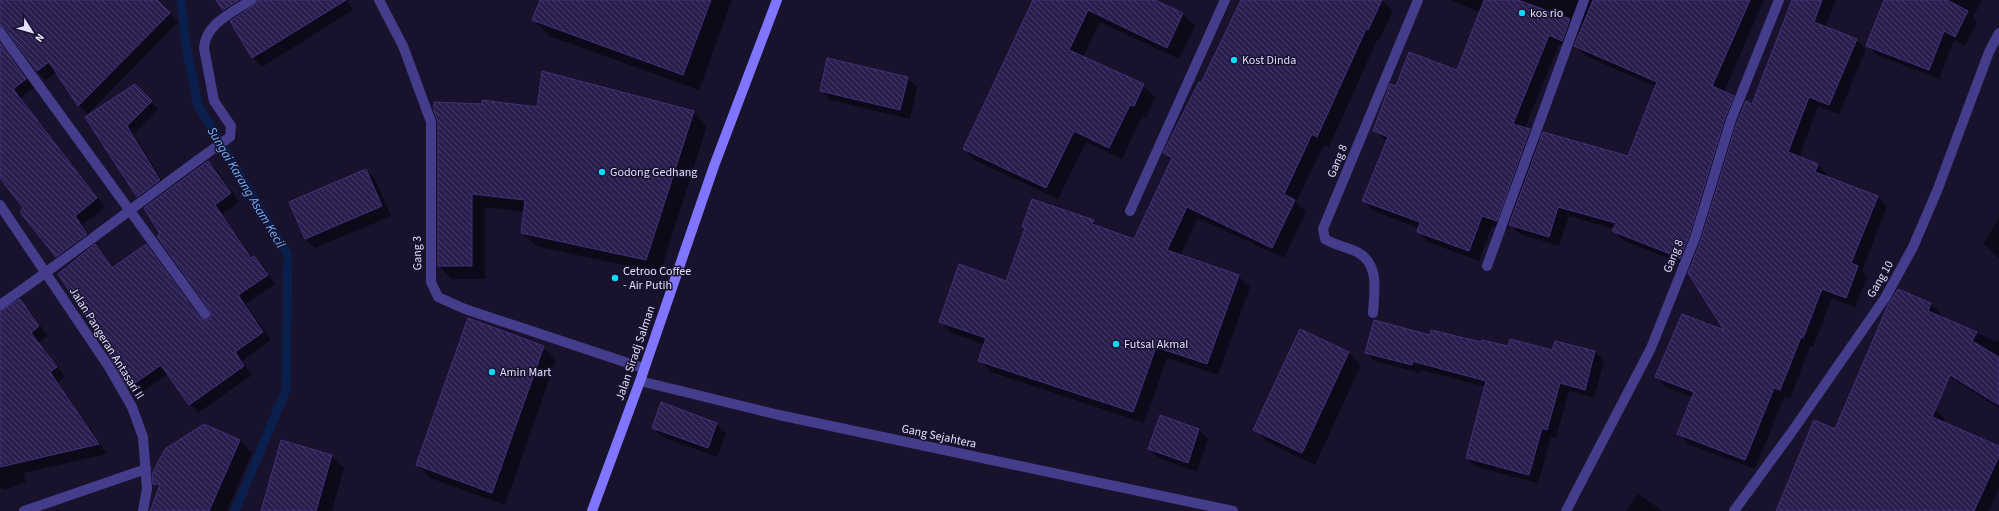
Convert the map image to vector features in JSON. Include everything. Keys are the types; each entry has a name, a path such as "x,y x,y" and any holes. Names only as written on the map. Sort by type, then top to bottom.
{"street":[{"path":"0,305 47,273 131,209 230,137 231,126 214,101 204,48 204,39 213,27 251,0"},
{"name":"Gang 3","path":"379,0 403,46 431,122 431,282 438,297 465,308 643,368"},
{"name":"Jalan Siradj Salman","path":"592,511 640,381 643,368 714,166 777,0"},
{"path":"1130,211 1225,0"},
{"path":"1487,266 1584,0"},
{"name":"Gang 8","path":"1566,511 1651,348 1695,238 1731,120 1779,0"},
{"name":"Gang 8","path":"1373,313 1375,282 1370,264 1359,253 1336,245 1325,238 1323,229 1415,1"},
{"path":"0,32 131,209 205,314"},
{"name":"Gang 10","path":"1734,511 1857,339 1885,298 1903,266 1913,247 1937,191 1989,52 1999,33"},
{"name":"Jalan Pangeran Antasari II","path":"0,204 109,367 132,407 143,437 147,490 143,511"},
{"name":"Gang Sejahtera","path":"640,381 779,415 1233,511"},
{"path":"24,511 146,469"}],"building":[{"path":"0,0 157,0 170,13 78,106 49,62 37,71 5,28 0,26"},
{"path":"216,0 239,0 223,10"},
{"path":"257,0 346,0 252,58 230,21 254,5"},
{"path":"540,0 711,0 683,75 532,20"},
{"path":"1033,0 1155,0 1183,13 1167,48 1088,10 1069,50 1144,84 1134,106 1130,105 1109,148 1074,131 1046,188 963,149"},
{"path":"1241,0 1382,0 1368,30 1366,29 1317,137 1312,134 1284,194 1295,200 1272,248 1187,207 1167,250 1239,275 1207,364 1156,347 1133,412 978,361 986,338 939,322 959,264 1006,281 1025,228 1022,227 1032,199 1094,220 1092,224 1134,239 1172,158 1163,153 1199,82 1201,83"},
{"path":"1484,0 1518,0 1570,19 1562,41 1549,35 1513,124 1530,129 1497,221 1482,216 1469,251 1417,232 1420,222 1362,201 1388,137 1373,131 1390,84 1396,86 1409,52 1457,70"},
{"path":"1593,0 1750,0 1712,86 1734,96 1725,118 1689,236 1680,259 1612,231 1616,223 1558,207 1549,237 1509,225 1543,132 1628,156 1657,82 1574,46"},
{"path":"1792,0 1822,0 1814,22 1857,39 1829,105 1809,97 1788,152 1818,164 1815,172 1878,196 1851,263 1858,266 1846,298 1822,289 1803,338 1801,337 1780,390 1774,388 1745,460 1677,434 1694,392 1655,377 1682,314 1724,330 1688,273 1701,240 1737,122 1746,101 1752,104"},
{"path":"1884,0 1947,0 1968,11 1955,37 1944,31 1929,70 1866,46"},
{"path":"0,43 26,79 13,89 97,198 75,216 87,234 56,257 20,212 23,208 0,178"},
{"path":"827,58 908,77 900,110 820,91"},
{"name":"Godong Gedhang","path":"542,71 694,111 646,260 521,233 525,200 472,194 472,266 438,266 438,122 434,111 434,102 482,104 482,100 537,107"},
{"path":"135,84 152,101 127,126 160,180 137,197 85,117"},
{"path":"208,161 231,193 215,205 251,258 254,256 268,275 238,295 263,332 235,352 244,366 189,405 161,365 128,388 104,347 106,345 58,274 95,244 112,268 146,244 200,318 205,320 209,319 211,314 210,310 157,236 160,234 144,208"},
{"path":"366,169 382,206 305,239 289,202"},
{"path":"1898,289 1931,303 1928,311 1977,332 1972,341 1999,357 1999,405 1950,375 1932,417 1999,446 1999,456 1974,511 1776,511 1814,420 1835,429 1888,305"},
{"path":"20,299 39,326 31,333 57,367 50,372 99,444 0,467 0,311"},
{"path":"468,318 544,346 492,493 416,465"},
{"path":"1374,320 1430,335 1431,330 1481,342 1482,340 1508,346 1510,339 1552,350 1555,341 1595,351 1585,390 1560,383 1547,430 1542,428 1529,475 1466,458 1486,381 1412,361 1412,365 1365,353"},
{"path":"1300,329 1349,352 1302,453 1253,430"},
{"path":"661,402 717,423 708,448 652,428"},
{"path":"1160,415 1199,429 1188,463 1148,449"},
{"path":"204,424 240,440 209,511 150,511 160,485 153,484 152,474 165,449"},
{"path":"281,440 332,455 316,511 261,511"}],"waterway":[{"name":"Sungai Karang Asam Kecil","path":"181,0 186,46 198,105 288,255 286,390 235,511"}],"place":[{"name":"kos rio","path":"1522,13"},
{"name":"Kost Dinda","path":"1234,60"},
{"name":"Godong Gedhang","path":"602,172"},
{"name":"Cetroo Coffee - Air Putih","path":"615,278"},
{"name":"Futsal Akmal","path":"1116,344"},
{"name":"Amin Mart","path":"492,372"}]}
